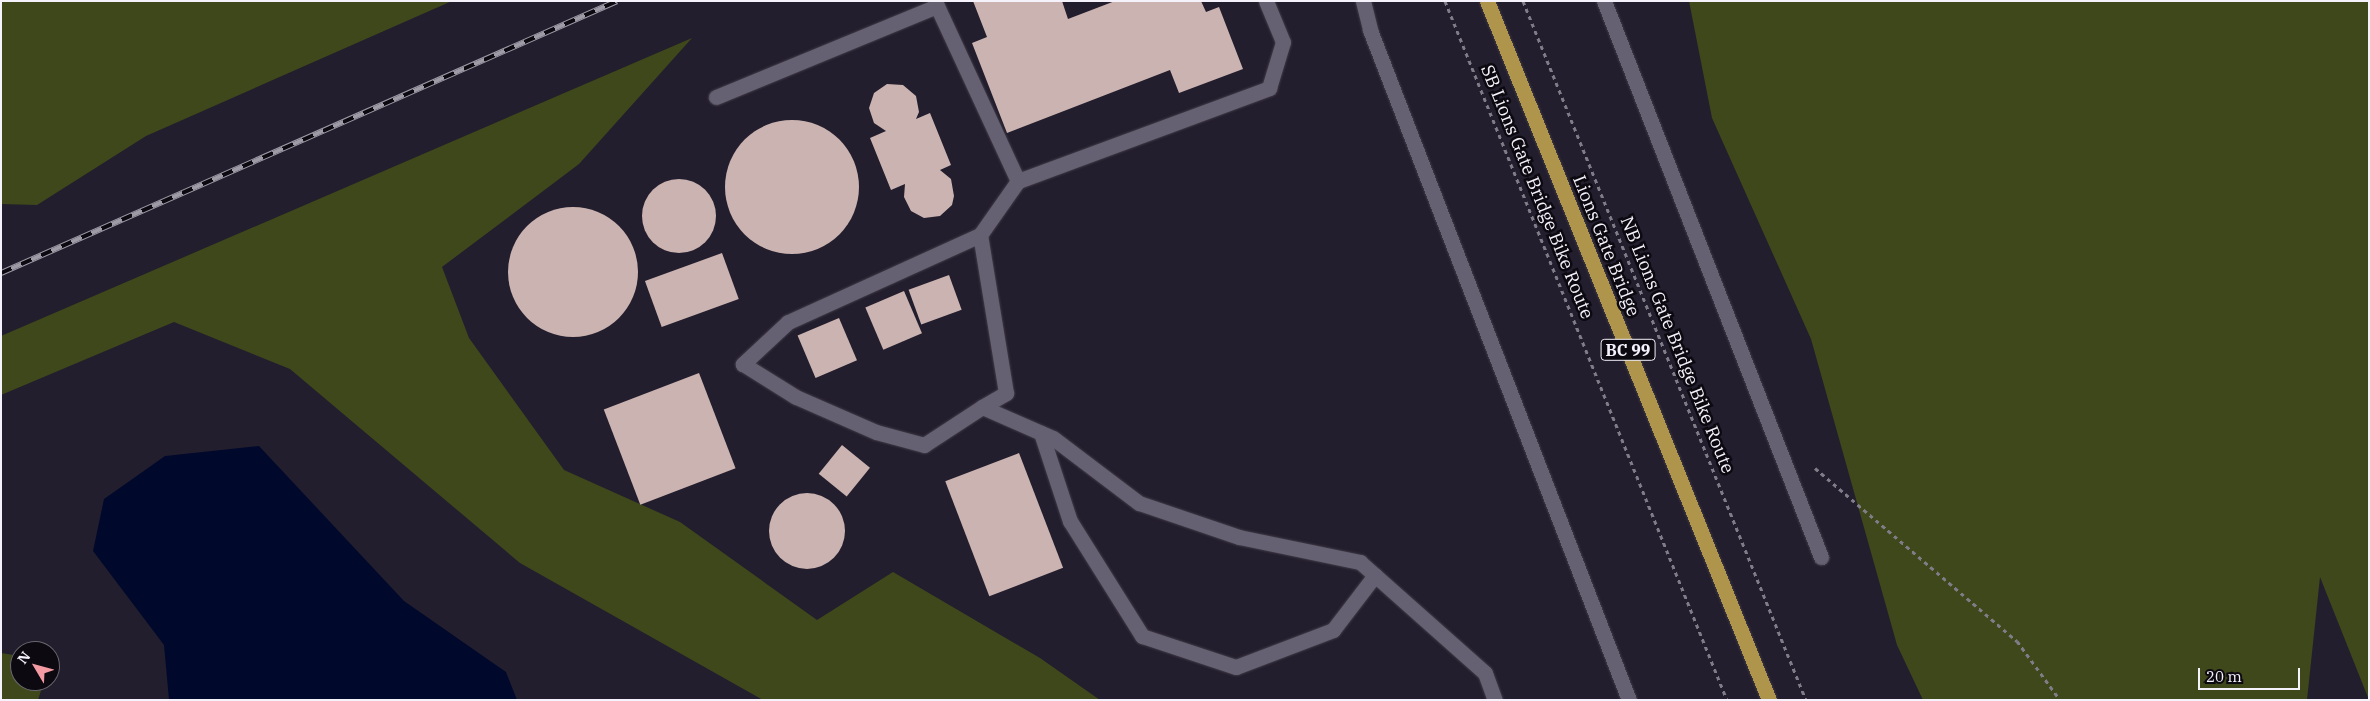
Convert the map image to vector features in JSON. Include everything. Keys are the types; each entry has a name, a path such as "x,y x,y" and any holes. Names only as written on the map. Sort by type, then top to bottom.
{"highway":[{"name":"Lions Gate Bridge","path":"1487,1 1769,700"}],"lane":[{"path":"980,235 990,307 1006,393 982,406 924,445 876,432 796,397 743,364 788,322 980,235 1018,181 1269,88 1283,42 1266,1"},
{"path":"1363,1 1370,30 1629,700"},
{"path":"1604,1 1821,558"},
{"path":"716,97 937,6 1018,181"},
{"path":"982,406 1053,438 1139,503 1239,537 1360,562 1485,672 1495,700"},
{"path":"1041,433 1070,521 1142,636 1236,667 1333,630 1375,575"}],"path":[{"name":"SB Lions Gate Bridge Bike Route","path":"1445,1 1727,700"},
{"name":"NB Lions Gate Bridge Bike Route","path":"1523,1 1806,700"},
{"path":"1808,462 2017,641 2060,700"}],"green space":[{"path":"5,1 452,1 146,136 37,205 1,204 1,3"},
{"path":"1689,1 2369,1 2369,700 2320,577 2307,700 1923,700 1897,645 1811,339 1712,118"},
{"path":"692,38 579,164 442,267 469,338 564,470 680,522 817,620 893,572 1040,658 1100,700 763,700 520,563 290,369 174,322 1,395 1,336"},
{"path":"1,653 10,654 10,691 41,691 38,700 1,700"}],"water":[{"path":"259,446 404,601 506,672 517,700 169,700 164,645 93,551 104,499 165,456"}],"building":[{"path":"973,1 1062,1 1068,19 1115,1 1201,1 1206,12 1219,7 1243,69 1179,93 1170,70 1007,133 972,43 987,37"},
{"path":"887,84 903,85 916,96 919,112 916,119 930,113 951,165 940,170 951,179 954,196 952,205 940,216 924,218 911,211 904,197 905,184 891,190 870,138 886,131 874,123 869,108 874,93"},
{"path":"792,120 818,125 840,139 854,161 859,187 854,213 840,235 818,249 792,254 766,249 744,235 730,213 725,187 730,161 744,139 766,125"},
{"path":"672,179 686,179 700,185 710,195 716,209 714,230 700,247 686,253 672,253 658,247 648,237 642,223 642,209 648,195 658,185"},
{"path":"573,207 586,208 598,212 619,226 633,247 637,259 637,285 633,297 619,318 598,332 586,336 573,337 560,336 548,332 527,318 513,297 509,285 508,272 509,259 513,247 527,226 548,212 560,208"},
{"path":"722,253 739,299 662,327 645,281"},
{"path":"949,275 962,310 921,324 909,290"},
{"path":"904,291 922,333 883,350 865,307"},
{"path":"839,318 857,360 816,378 798,336"},
{"path":"699,373 736,468 640,505 604,410"},
{"path":"842,445 870,468 847,496 819,474"},
{"path":"1019,453 1063,568 989,596 945,481"},
{"path":"807,493 821,496 834,504 842,517 845,531 842,545 834,558 821,566 807,569 793,566 780,558 772,545 769,531 772,517 780,504 793,496"}],"railway":[{"path":"1,273 617,1"}]}
